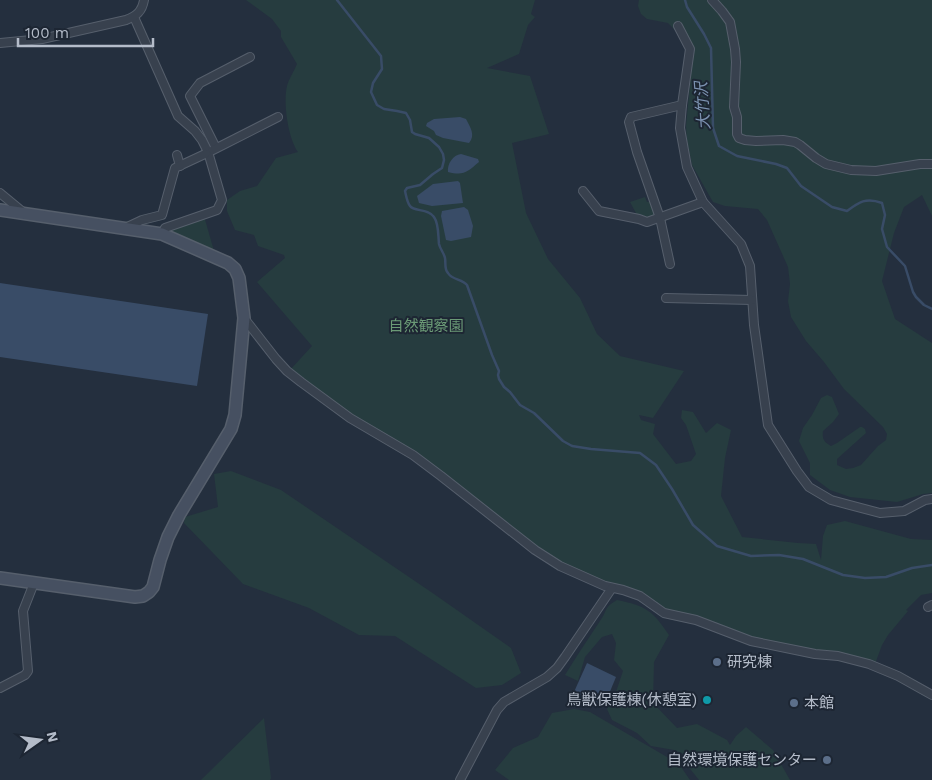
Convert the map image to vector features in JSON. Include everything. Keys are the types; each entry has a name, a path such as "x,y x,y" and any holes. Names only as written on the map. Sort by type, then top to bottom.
{"street":[{"path":"0,42 42,39 126,20 140,12 144,0"},
{"path":"712,0 730,22 735,49 734,107 737,116 737,134 739,138 756,141 783,140 794,142 826,164 851,170 876,171 932,164"},
{"path":"134,17 178,116 195,131 208,152 222,200 217,210 165,228 162,234"},
{"path":"678,26 690,49 680,128 687,167 703,202 740,244 750,266 755,334 768,425 797,472 809,487 831,500 880,513 904,510 925,500 932,499"},
{"path":"210,151 190,96 200,83 250,57"},
{"path":"670,264 660,218 637,152 629,122 631,117 682,105"},
{"path":"125,228 142,220 162,216 175,168 278,117"},
{"path":"177,155 180,166"},
{"path":"583,190 598,211 647,222 703,202"},
{"path":"0,193 25,214"},
{"path":"0,210 162,234 228,263 235,269 239,278 244,318 235,415 231,430 168,537 149,592 144,596 135,597 0,578"},
{"path":"666,298 752,300"},
{"path":"244,318 276,359 301,382 350,418 412,455 535,550 560,566 612,588 640,596 664,613 696,620 751,641 815,654 838,656 869,664 898,676 932,695"},
{"path":"0,688 25,675 28,671 23,611 34,583"},
{"path":"460,780 497,710 504,702 547,677 556,668 566,657 612,588"}],"green space":[{"name":"自然観察園","path":"246,0 535,0 531,14 535,17 528,25 519,54 487,68 530,76 549,134 512,143 526,213 548,259 580,298 597,334 620,356 684,371 653,418 639,415 641,420 655,424 653,434 676,464 691,461 696,454 686,425 681,418 682,410 693,412 706,433 717,423 731,430 725,458 721,496 742,537 816,544 821,560 823,536 827,525 845,521 911,539 932,540 932,593 921,595 906,610 908,611 882,645 875,664 750,639 664,610 559,563 346,413 290,370 312,346 257,282 285,258 284,255 258,246 254,235 235,230 227,211 227,200 240,191 257,186 276,158 298,152 294,146 289,129 286,102 287,86 297,64 281,37 281,31 272,19"},
{"path":"639,0 932,0 932,216 922,195 904,207 894,233 882,281 895,319 932,343 932,493 897,502 850,497 830,490 810,475 810,463 799,441 803,428 821,398 827,395 832,397 839,414 823,431 823,438 827,443 831,446 860,427 865,429 866,433 837,459 837,465 846,469 861,465 886,440 887,434 883,427 844,389 806,341 791,317 788,301 790,284 788,267 767,220 758,209 725,206 713,202 692,165 687,141 686,126 693,52 686,41 668,23 647,19 641,14 638,6"},
{"path":"645,197 647,202 651,201 655,214 650,219 637,215 630,202"},
{"path":"204,216 214,251 169,232 169,229"},
{"path":"231,471 281,490 434,594 511,648 521,673 502,685 476,688 395,636 359,635 309,608 243,584 184,523 185,517 218,507 214,474"},
{"path":"617,600 635,604 648,610 669,635 654,662 653,703 677,728 697,724 727,740 730,745 746,727 773,750 790,780 699,780 683,760 688,756 674,750 651,746 637,733 612,720 607,709 615,695 623,671 614,660 616,643 612,634 602,637 585,657 578,681 565,675 608,607"},
{"path":"574,709 590,712 679,764 690,780 509,780 495,770 513,748 538,737 552,713"},
{"path":"264,718 270,780 201,780"}],"water":[{"path":"460,117 466,119 472,131 469,143 443,138 436,135 434,131 426,126 427,123 434,119"},
{"path":"461,154 478,159 479,162 465,172 458,174 448,172 451,160"},
{"path":"458,181 460,183 463,203 432,206 419,203 417,196 433,184"},
{"path":"464,207 468,210 473,226 471,237 451,241 446,240 441,216 442,211"},
{"path":"0,283 208,314 197,386 0,357"},
{"path":"587,663 616,677 604,706 574,692"}],"waterway":[{"path":"337,0 381,56 382,69 373,83 371,92 377,105 384,109 406,113 410,120 412,132 429,138 439,147 443,154 442,168 420,185 407,188 405,191 407,201 412,208 428,212 436,220 439,244 447,271 452,277 467,285 499,371 499,379 520,405 534,413 563,441 572,446 640,453 656,465 693,525 717,546 751,556 779,555 803,559 843,575 865,578 886,577 912,568 932,565"},
{"name":"大竹沢","path":"685,0 687,7 711,48 713,128 719,146 737,156 787,168 801,186 832,207 847,211 863,201 871,200 882,203 885,215 882,229 887,247 905,266 916,297 924,305 932,309"}],"place":[{"name":"研究棟","path":"717,662"},
{"name":"鳥獣保護棟(休憩室)","path":"707,700"},
{"name":"本館","path":"794,703"},
{"name":"自然環境保護センター","path":"827,760"}]}
